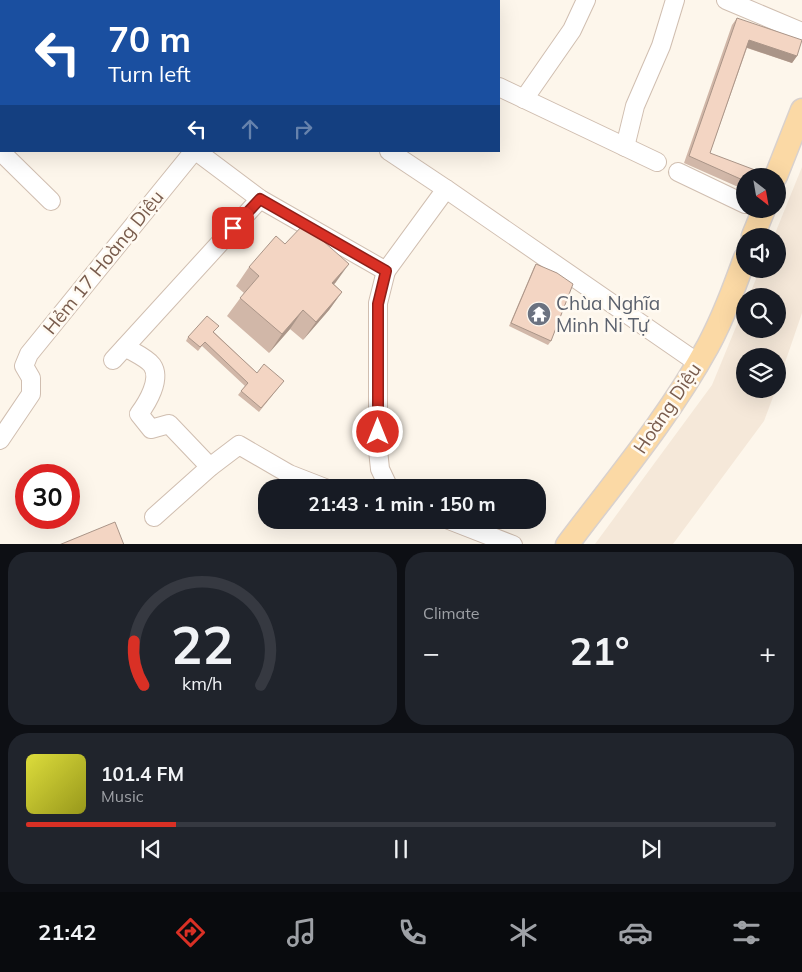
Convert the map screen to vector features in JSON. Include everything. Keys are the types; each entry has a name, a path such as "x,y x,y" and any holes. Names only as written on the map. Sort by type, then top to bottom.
{"main road":[{"path":"779,168 802,110"},
{"name":"Hoàng Diệu","path":"567,544 647,439 698,363 719,324 737,278"}],"street":[{"path":"524,99 572,30 586,0"},
{"path":"625,147 635,106 662,46 675,0"},
{"path":"726,0 802,32"},
{"path":"500,87 657,162"},
{"path":"0,152 51,201"},
{"name":"Hẻm 17 Hoàng Diệu","path":"0,440 31,394 30,378 24,366 42,336 194,152"},
{"path":"196,152 260,199 386,271"},
{"path":"391,152 446,188 698,363"},
{"path":"678,172 736,198"},
{"path":"385,479 380,469 378,450 378,304 386,271 446,188"},
{"path":"113,360 260,199"},
{"path":"125,347 152,364 154,371 150,400 140,414 145,422 151,429 168,424 210,467"},
{"path":"154,517 210,467 239,445 289,474 302,479"},
{"path":"473,529 513,544"}],"shaded area":[{"path":"802,167 802,313 786,360 786,348 736,348 736,398 773,398 764,421 673,544 595,544 712,385 736,327 736,338 786,338 786,288 752,288 756,278 786,278 786,228 777,228 781,218 786,218 786,206"}],"building":[{"path":"737,18 802,40 797,56 749,40 710,153 750,168 736,168 736,177 689,156"},
{"path":"304,224 349,264 332,283 342,292 316,322 303,310 282,334 240,298 259,276 249,267 276,236 285,244"},
{"path":"536,264 557,273 573,284 551,341 511,323"},
{"path":"207,316 219,326 213,332 257,373 264,364 284,381 261,408 241,391 248,383 205,342 200,347 188,337"},
{"path":"115,522 124,544 61,544"}],"place":[{"name":"Chùa Nghĩa Minh Ni Tự","path":"539,314"}],"route":[{"path":"233,228 260,199 386,271 380,288 378,304 378,432"}]}
